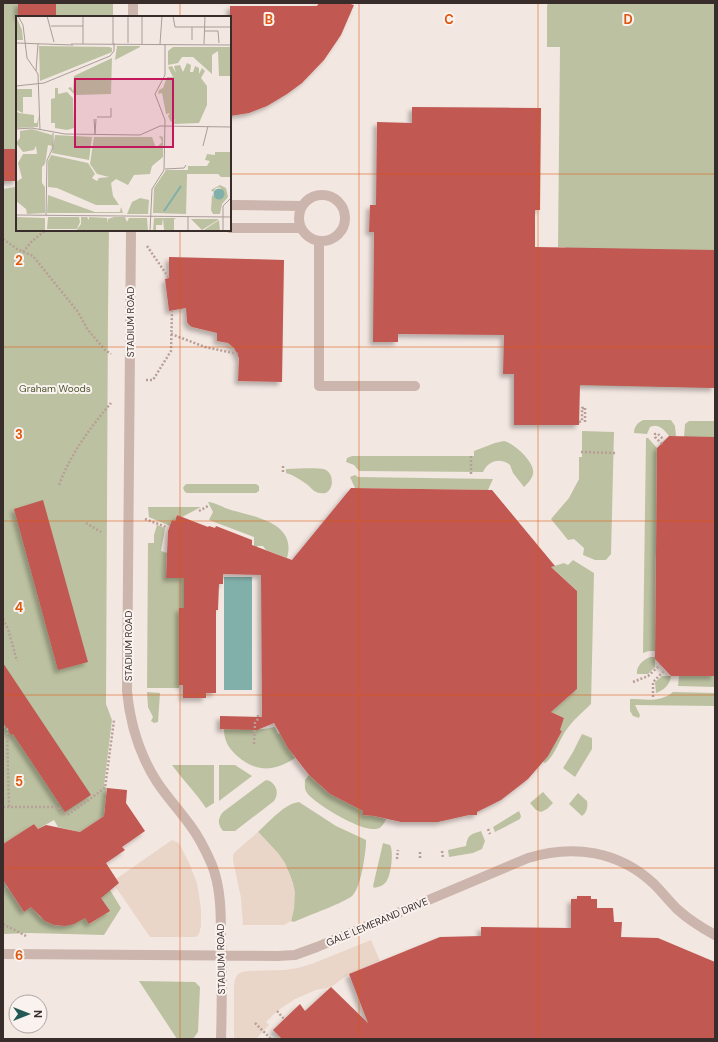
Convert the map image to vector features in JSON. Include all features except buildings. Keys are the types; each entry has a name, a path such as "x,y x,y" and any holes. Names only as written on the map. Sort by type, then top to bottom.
{"street":[{"path":"133,3 133,16"},
{"path":"321,195 336,199 341,204 344,212 344,227 334,238 327,241 312,239 306,235 301,228 299,221 302,206 307,201 321,195"},
{"path":"231,205 302,206"},
{"path":"231,228 301,228"},
{"name":"STADIUM ROAD","path":"131,231 127,683 129,707 138,745 152,774 200,840 216,877 219,896 222,955 221,1039"},
{"path":"319,241 319,386 415,386"},
{"name":"GALE LEMERAND DRIVE","path":"3,954 286,956 300,953 528,858 547,852 566,850 603,855 630,866 643,874 684,915 715,935"}],"path":[{"path":"23,252 32,241 45,231"},
{"path":"3,238 17,249 33,256 78,312 88,330 105,350 111,354"},
{"path":"147,246 170,278"},
{"path":"146,380 153,380 171,351 172,310"},
{"path":"171,334 205,347 238,354"},
{"path":"59,485 66,466 88,430 111,403"},
{"path":"579,422 582,421 582,408 585,408 585,424"},
{"path":"662,444 655,437 655,434 658,434 663,439"},
{"path":"581,452 615,453"},
{"path":"471,454 471,474"},
{"path":"283,465 283,472"},
{"path":"199,511 208,506"},
{"path":"146,519 166,526"},
{"path":"86,523 101,532"},
{"path":"3,619 8,629 16,661"},
{"path":"633,682 648,676 660,665"},
{"path":"653,697 653,682 666,670"},
{"path":"254,744 255,723 258,719 258,713"},
{"path":"3,807 58,807 63,814 69,814 105,788 114,720"},
{"path":"3,727 7,729 9,807"},
{"path":"488,829 490,834"},
{"path":"397,859 398,850"},
{"path":"442,851 443,858"},
{"path":"420,852 420,860"},
{"path":"3,890 7,887"},
{"path":"3,924 26,936"},
{"path":"277,1011 284,1019"},
{"path":"255,1023 271,1039"}],"green space":[{"path":"3,3 113,3 113,16 16,16 16,181 3,181"},
{"path":"548,3 715,3 715,388 563,385 565,247 558,247 560,47 547,47"},
{"name":"Graham Woods","path":"16,188 16,231 109,231 106,704 112,720 104,786 107,788 104,816 80,832 58,827 54,820 38,829 34,824 3,844 3,189"},
{"path":"643,420 671,420 675,426 676,436 669,436 661,428 656,426 650,427 647,434 634,433 636,425"},
{"path":"689,421 715,421 715,437 684,437 685,424"},
{"path":"582,431 614,432 611,554 606,560 595,560 583,555 584,548 574,539 568,540 551,519 569,498 579,479 579,457 582,457"},
{"path":"646,438 648,438 657,448 655,651 643,653"},
{"path":"504,441 518,449 531,464 533,474 530,481 524,487 513,473 510,465 502,461 495,461 491,463 483,472 359,471 354,465 346,462 347,458 352,456 474,456 474,451"},
{"path":"313,468 326,470 331,477 332,485 328,492 318,493 307,484 286,473 286,469"},
{"path":"355,475 358,477 493,479 488,490 355,488 350,477"},
{"path":"187,484 256,484 259,486 259,491 256,493 187,493 183,488"},
{"path":"208,502 262,519 280,529 286,537 288,546 287,558 266,550 263,546 258,546 254,549 254,537 209,520 213,512"},
{"path":"148,507 201,507 182,517 177,515 175,521 172,520 170,526 149,517"},
{"path":"157,525 165,528 161,551 167,553 166,578 200,578 184,608 179,608 179,688 147,688 148,543 154,543 154,535"},
{"path":"573,560 594,573 591,704 569,726 552,756 545,763 543,762 562,731 560,730 564,718 551,712 577,689 577,591 551,567 564,563 568,565"},
{"path":"650,657 655,657 655,667 648,674 637,674 640,664"},
{"path":"662,676 671,676 666,687 656,693 655,682"},
{"path":"679,676 715,676 715,687 678,686"},
{"path":"147,692 160,693 158,722 154,723 151,721 153,717 148,707"},
{"path":"673,692 715,693 715,706 635,705 640,715 639,718 633,716 630,711 630,699 657,699 663,698"},
{"path":"275,727 278,734 280,733 295,758 287,763 271,768 257,767 242,760 230,749 225,737 224,729 264,729"},
{"path":"582,734 592,738 592,749 575,777 563,768"},
{"path":"172,765 214,765 214,803 206,808"},
{"path":"219,765 235,765 252,776 219,801"},
{"path":"309,775 330,794 363,811 363,815 386,819 381,827 377,829 359,826 338,816 319,804 306,791 305,780"},
{"path":"266,780 270,781 276,787 277,792 274,801 235,831 223,831 219,821 223,812"},
{"path":"543,792 553,803 541,812 536,810 530,803"},
{"path":"578,793 587,801 587,809 582,816 569,804"},
{"path":"299,802 336,826 366,840 366,844 364,863 356,891 353,895 335,905 294,922 291,921 294,907 294,894 289,872 276,852 258,832 283,809"},
{"path":"519,811 521,816 520,819 495,832 493,827"},
{"path":"481,831 485,841 482,849 473,853 449,857 448,850 466,846 470,836"},
{"path":"383,843 390,845 391,848 391,869 386,882 374,888 373,886"},
{"path":"3,880 24,912 32,906 40,917 54,925 65,926 84,916 90,924 109,911 93,886 110,890 121,908 104,935 30,933 3,934"},
{"path":"139,981 195,982 200,987 198,1032 193,1039 177,1039"}],"shaded area":[{"path":"258,832 278,853 285,863 293,883 295,892 294,909 291,921 284,925 243,925 241,898 233,855"},
{"path":"172,840 179,843 197,883 201,909 201,926 199,934 196,937 150,937 115,886 119,883 116,879"},
{"path":"371,940 380,961 349,974 331,987 316,990 295,999 277,1011 266,1022 269,1025 256,1039 234,1039 234,985 238,974 248,971 298,968"}],"water":[{"path":"224,577 252,577 252,690 224,690"}]}
